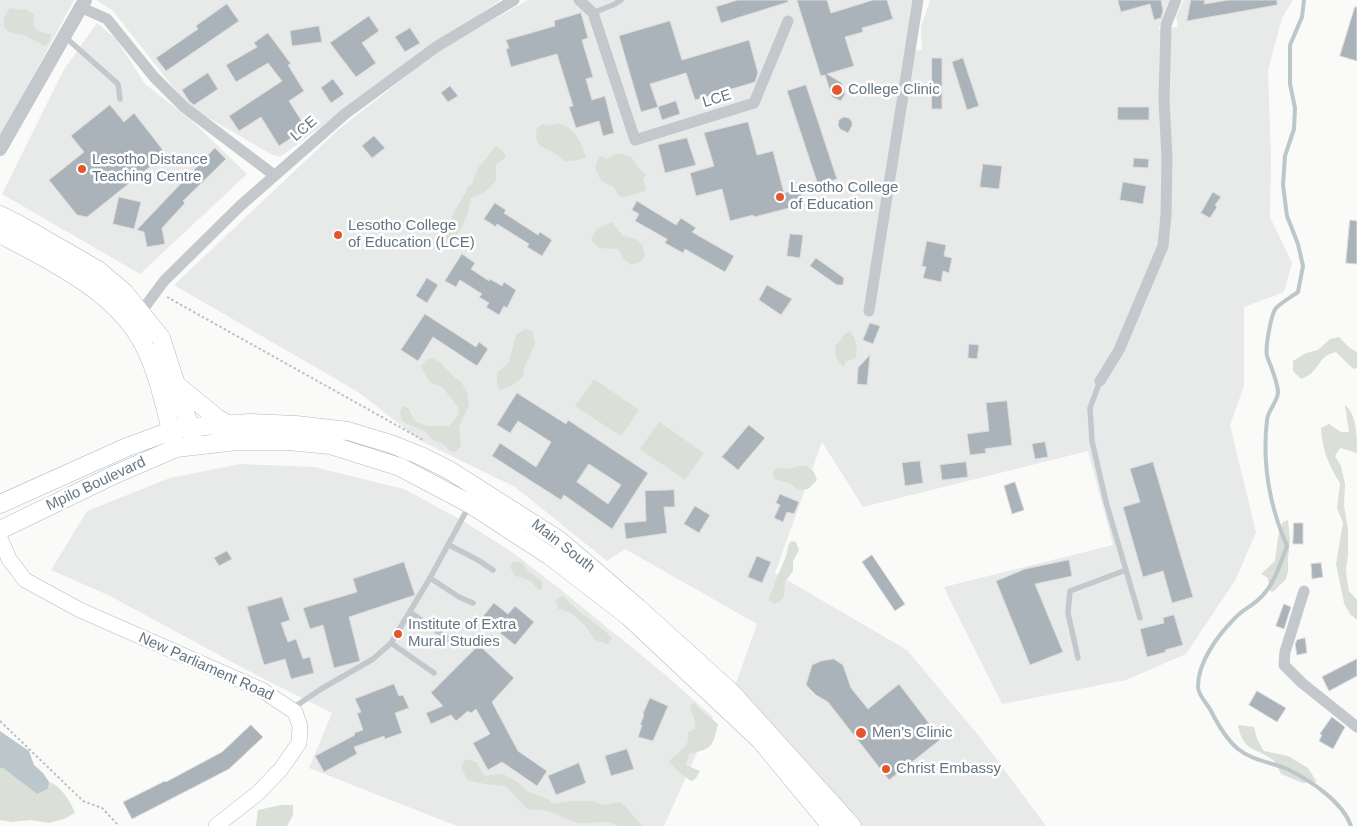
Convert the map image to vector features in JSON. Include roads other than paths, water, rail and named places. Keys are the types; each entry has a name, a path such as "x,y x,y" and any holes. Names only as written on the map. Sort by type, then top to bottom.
{"main road":[{"path":"0,215 98,270 124,292 141,312 161,338 178,386 195,445"},
{"path":"0,234 25,247 103,296 124,317 141,340 154,371 176,448"},
{"path":"178,386 217,418 228,424"},
{"name":"Main South","path":"190,427 228,424 296,425 348,431 421,456 450,470 559,540 716,679 737,699 852,826"},
{"name":"Mpilo Boulevard","path":"0,504 127,447 171,431 190,427"},
{"name":"Main South","path":"195,445 237,441 288,440 330,445 400,466 470,504 550,556 628,616 760,740 831,826"},
{"name":"Mpilo Boulevard","path":"0,530 99,482 176,448 195,445"},
{"name":"New Parliament Road","path":"0,538 8,560 25,580 80,610 262,690 295,712 300,726 299,743 281,769 258,793 216,826"}],"street":[{"name":"LCE","path":"141,312 164,281 240,206 345,114 436,47 514,0"},
{"name":"LCE","path":"579,0 593,13 635,140 754,103 788,21"},
{"path":"869,311 918,0"},
{"path":"1100,382 1119,350 1163,246 1166,214 1164,100 1166,25 1176,0"},
{"path":"0,149 83,3 107,19 154,77 184,108 274,175"},
{"path":"1304,591 1285,652 1284,664 1302,683 1357,727"}],"lane":[{"path":"593,13 621,0"},
{"path":"64,36 118,84 120,100"},
{"path":"1100,382 1090,408 1092,441 1106,502 1140,618"},
{"path":"291,709 373,659 391,643 449,545 479,488"},
{"path":"449,545 493,570"},
{"path":"1078,658 1068,612 1070,591 1126,570"},
{"path":"430,578 459,597 473,603"},
{"path":"410,612 451,640"},
{"path":"391,643 434,673"}],"waterway":[{"path":"1304,0 1302,17 1290,45 1290,84 1295,108 1294,129 1285,156 1283,185 1287,216 1298,244 1303,266 1298,292 1274,311 1267,346 1267,356 1278,392 1267,420 1267,468 1276,516 1287,546 1269,588 1235,618 1210,649 1201,668 1198,689 1222,730 1238,749 1256,759 1287,769 1306,779 1333,800 1347,817 1351,826"}],"place":[{"name":"College Clinic","path":"837,90"},
{"name":"Lesotho Distance Teaching Centre","path":"82,169"},
{"name":"Lesotho College of Education","path":"780,197"},
{"name":"Lesotho College of Education (LCE)","path":"338,235"},
{"name":"Institute of Extra Mural Studies","path":"398,634"},
{"name":"Men's Clinic","path":"861,733"},
{"name":"Christ Embassy","path":"886,769"}]}
